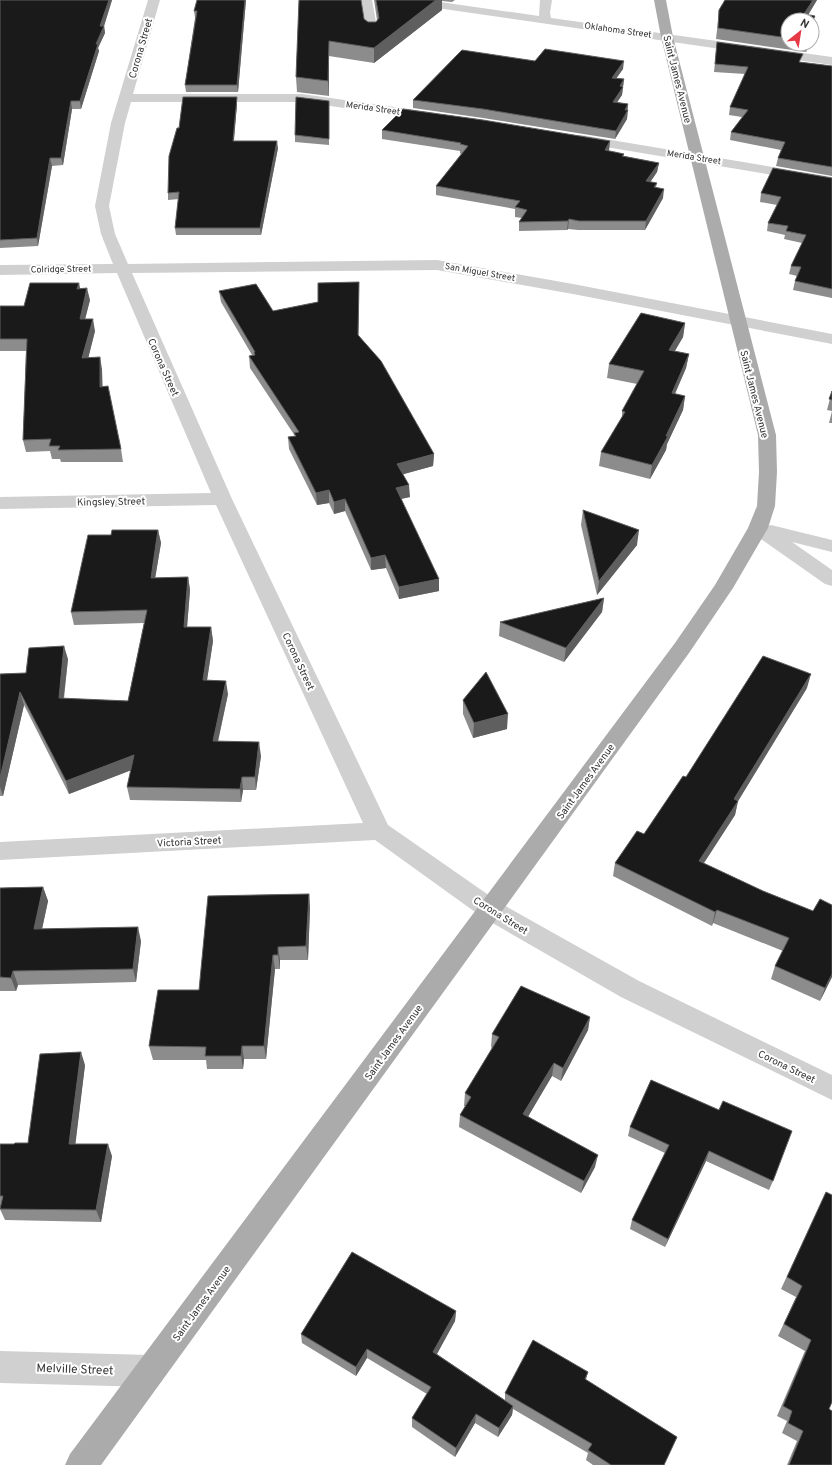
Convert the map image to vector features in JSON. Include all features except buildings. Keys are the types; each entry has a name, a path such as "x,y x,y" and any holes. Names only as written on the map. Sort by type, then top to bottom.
{"main road":[{"name":"Saint James Avenue","path":"81,1465 491,910 682,648 723,588 758,528 766,506 768,472 767,435 667,37 660,0"}],"street":[{"name":"Corona Street","path":"154,0 118,124 102,206 108,234 223,499 379,831 491,910 630,989 832,1088"},
{"path":"366,0 372,33"},
{"name":"Oklahoma Street","path":"402,0 832,61"},
{"path":"546,0 544,13 546,20"},
{"name":"Merida Street","path":"126,98 302,98 444,118"},
{"name":"Merida Street","path":"568,137 832,181"},
{"name":"San Miguel Street","path":"123,268 437,265 738,320 832,339"},
{"name":"Colridge Street","path":"0,270 123,268"},
{"name":"Kingsley Street","path":"0,503 223,499"},
{"path":"758,528 832,546"},
{"path":"758,528 832,578"},
{"name":"Victoria Street","path":"0,850 379,831"},
{"name":"Melville Street","path":"0,1367 150,1371"}]}
